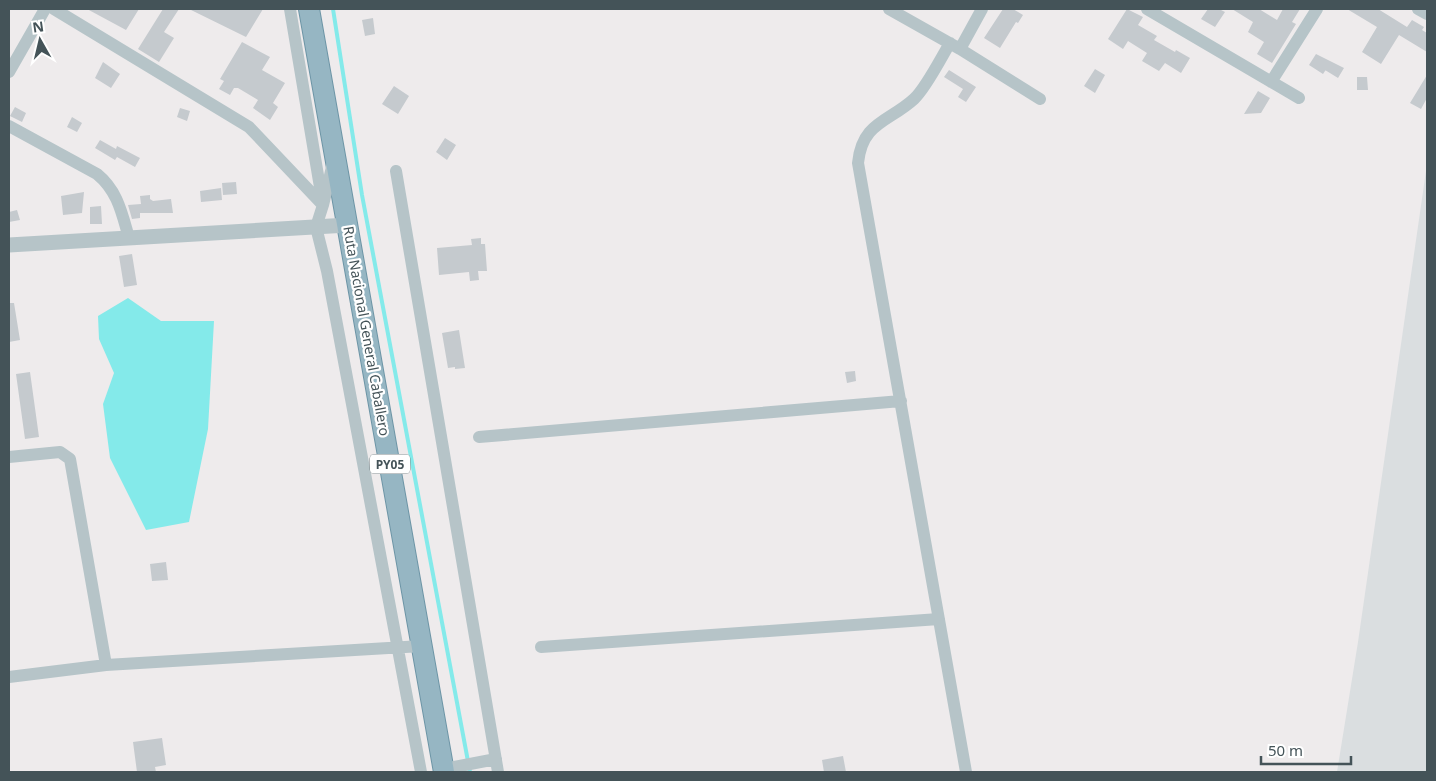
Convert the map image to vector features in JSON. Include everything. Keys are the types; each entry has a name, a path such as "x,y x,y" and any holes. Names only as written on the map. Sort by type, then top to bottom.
{"highway":[{"name":"Ruta Nacional General Caballero","path":"309,9 422,646 449,769"}],"street":[{"path":"9,72 45,9"},
{"path":"54,9 249,127 322,205"},
{"path":"290,9 322,205"},
{"path":"890,9 955,46 1040,100"},
{"path":"966,772 858,163 859,148 874,126 914,98 982,9"},
{"path":"1147,9 1299,98"},
{"path":"1271,82 1317,9"},
{"path":"1418,9 1427,14"},
{"path":"9,126 98,174 106,181 118,197 129,238"},
{"path":"335,155 316,227 421,772"},
{"path":"396,171 490,760 498,772"},
{"path":"9,245 348,225"},
{"path":"479,437 901,400"},
{"path":"9,457 60,452 70,459 106,665"},
{"path":"542,647 939,619"},
{"path":"9,677 106,665 422,646"},
{"path":"449,769 490,760"}],"shaded area":[{"path":"1427,164 1427,772 1337,772 1358,642"}],"water":[{"path":"128,298 161,321 214,321 208,429 189,522 146,530 110,458 103,404 114,373 99,339 98,316"}],"building":[{"path":"87,9 139,9 126,30"},
{"path":"163,9 179,9 164,32 174,38 159,62 138,49"},
{"path":"189,9 263,9 246,37"},
{"path":"1003,9 1013,9 1023,15 1018,23 1016,22 1000,48 984,38"},
{"path":"1127,9 1143,17 1138,25 1157,36 1154,40 1190,58 1181,73 1165,63 1159,71 1142,61 1147,53 1128,41 1123,49 1108,39"},
{"path":"1208,9 1219,9 1225,12 1215,27 1201,19"},
{"path":"1232,9 1259,9 1277,20 1283,9 1300,9 1292,22 1296,24 1272,63 1257,54 1264,42 1248,32 1253,22"},
{"path":"1347,9 1378,9 1407,27 1412,20 1424,27 1422,30 1427,33 1427,52 1399,35 1381,64 1362,52 1377,27"},
{"path":"373,18 375,34 365,36 362,20"},
{"path":"242,42 270,57 262,70 285,83 273,103 278,107 270,120 253,108 258,100 238,88 234,88 230,95 219,89 224,81 220,79"},
{"path":"1316,54 1344,68 1338,78 1325,70 1323,74 1309,65"},
{"path":"103,62 120,74 111,88 95,78"},
{"path":"1095,69 1105,75 1095,93 1084,86"},
{"path":"949,70 976,87 966,102 958,97 963,89 944,77"},
{"path":"1427,75 1427,98 1421,109 1410,103"},
{"path":"1357,77 1367,77 1368,90 1357,90"},
{"path":"394,86 409,96 398,114 382,104"},
{"path":"1258,91 1270,98 1261,113 1244,114"},
{"path":"15,107 26,113 22,122 10,116"},
{"path":"180,108 190,111 187,121 177,117"},
{"path":"72,117 82,123 77,132 67,127"},
{"path":"445,138 456,145 447,160 436,152"},
{"path":"100,140 116,149 117,146 140,158 135,167 117,157 115,160 95,148"},
{"path":"236,182 237,194 223,195 222,183"},
{"path":"221,188 222,200 201,202 200,191"},
{"path":"84,192 82,213 63,215 61,196"},
{"path":"150,195 150,199 153,201 171,199 173,213 140,213 140,218 132,219 128,205 141,204 140,196"},
{"path":"101,206 102,224 90,224 90,207"},
{"path":"17,210 20,220 9,222 9,212"},
{"path":"481,238 481,244 485,244 487,271 478,271 479,280 470,281 469,272 439,275 437,248 472,245 471,239"},
{"path":"132,254 137,285 124,287 119,256"},
{"path":"9,303 14,303 20,340 9,342"},
{"path":"459,330 465,368 448,368 442,333"},
{"path":"855,371 856,381 847,383 845,372"},
{"path":"30,372 39,437 25,439 16,374"},
{"path":"166,562 168,580 152,581 150,564"},
{"path":"162,738 166,765 155,767 156,772 137,772 133,742"},
{"path":"843,756 846,772 824,772 822,760"}],"waterway":[{"path":"333,9 362,195 470,772"}]}
